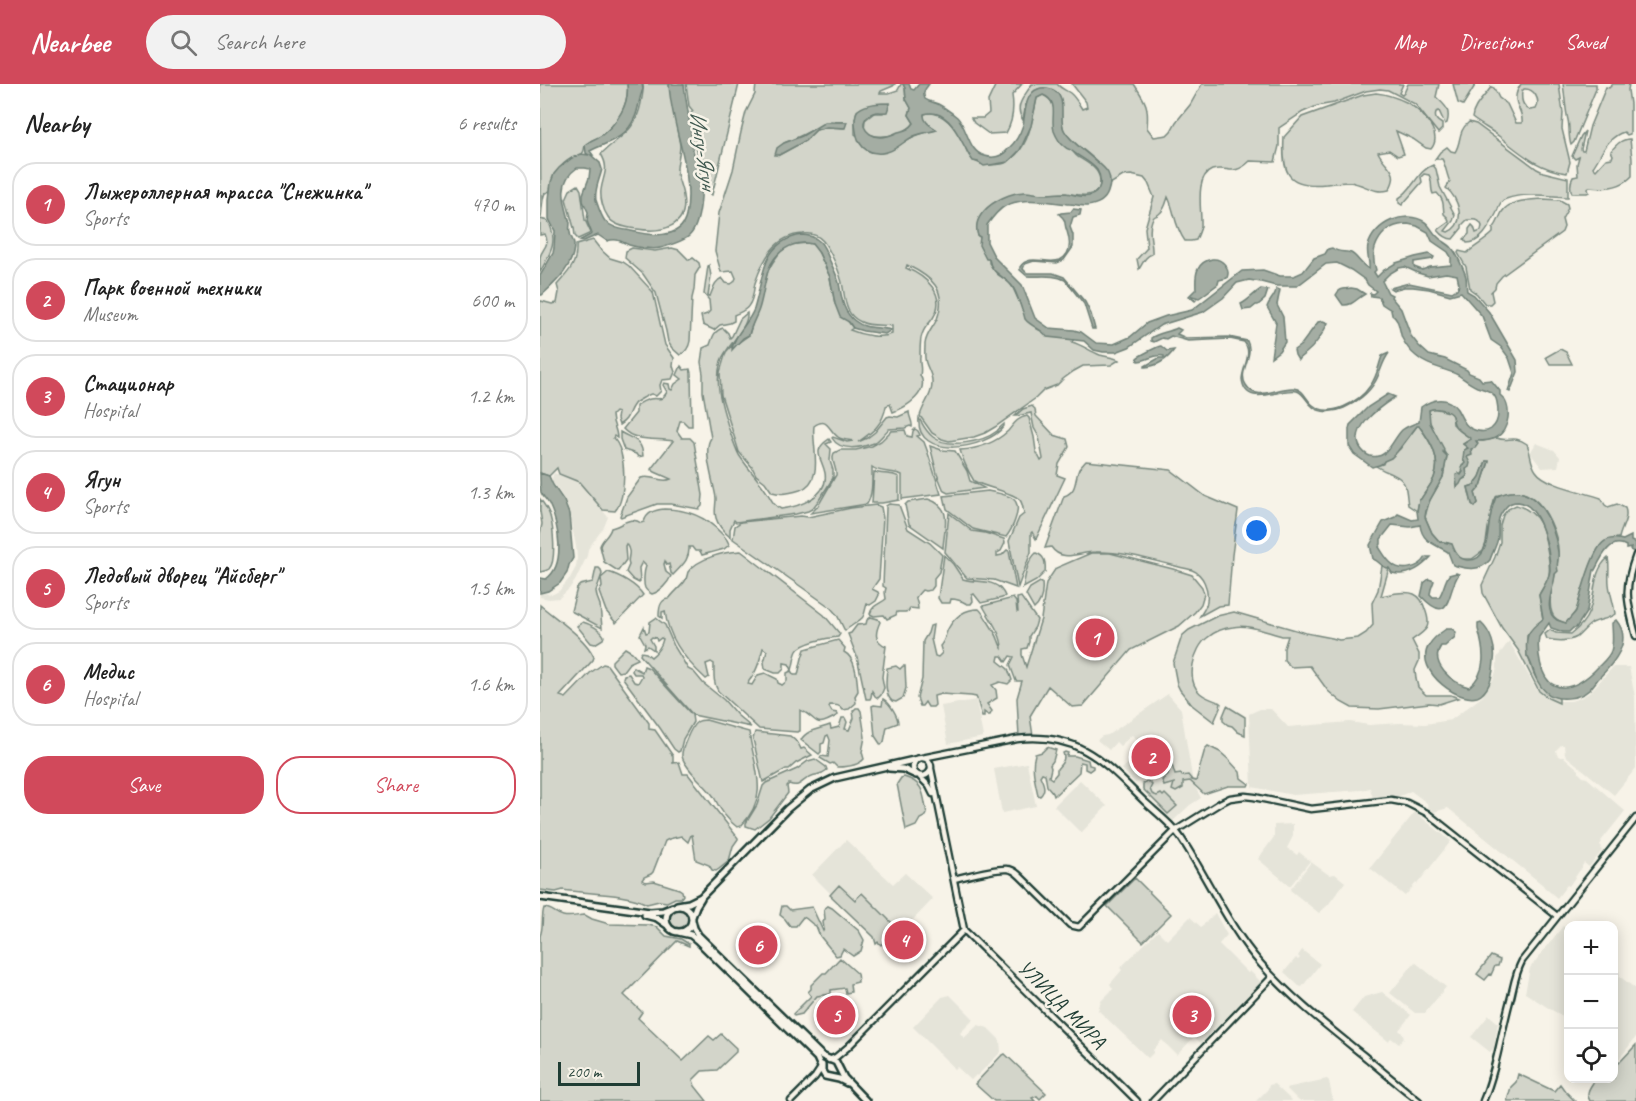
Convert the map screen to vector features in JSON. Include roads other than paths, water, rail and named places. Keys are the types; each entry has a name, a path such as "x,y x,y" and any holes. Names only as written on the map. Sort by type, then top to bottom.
{"main road":[{"path":"678,932 687,929 696,906 706,892 787,809 810,790 835,778 920,759"},
{"path":"876,769 900,768 917,775"},
{"path":"540,898 650,912 663,911 692,902 706,892"},
{"path":"540,898 649,915 660,919 672,930 691,935 817,1058 824,1075 839,1079 866,1101"},
{"path":"667,925 668,911 675,906 688,909 698,935 822,1056 835,1061 850,1086"},
{"path":"821,1068 824,1062 829,1060"},
{"path":"830,1077 836,1074 838,1067"}],"street":[{"path":"1635,558 1628,581 1627,596 1636,636"},
{"path":"937,803 929,786 913,770 913,765 920,759 1026,738 1050,739 1074,745 1102,760 1184,842 1246,946 1272,977 1304,1008 1412,1099 1419,1101"},
{"path":"917,775 926,776 937,758 962,751"},
{"path":"829,1060 848,1047 964,930 931,768 929,762 920,759"},
{"path":"954,879 1004,869 1011,870 1075,927 1082,925 1175,831 1220,803 1239,796 1259,797 1311,809 1383,800 1402,801 1427,813 1557,916"},
{"path":"1483,1101 1494,1073 1517,972 1525,957 1636,818"},
{"name":"УЛИЦА МИРА","path":"964,930 1137,1101"},
{"path":"1153,1101 1272,977"},
{"path":"838,1067 839,1059 848,1047"},
{"path":"791,1101 821,1068"},
{"path":"803,1090 817,1081 830,1077"}],"place":[{"name":"Лыжероллерная трасса \"Снежинка\"","path":"1095,638"},
{"name":"Парк военной техники","path":"1151,757"},
{"name":"Ягун","path":"904,940"},
{"name":"Медис","path":"758,945"},
{"name":"Ледовый дворец \"Айсберг\"","path":"836,1015"},
{"name":"Стационар","path":"1192,1015"}],"water label":[{"name":"Ингу-Ягун","path":"703,150"}]}
